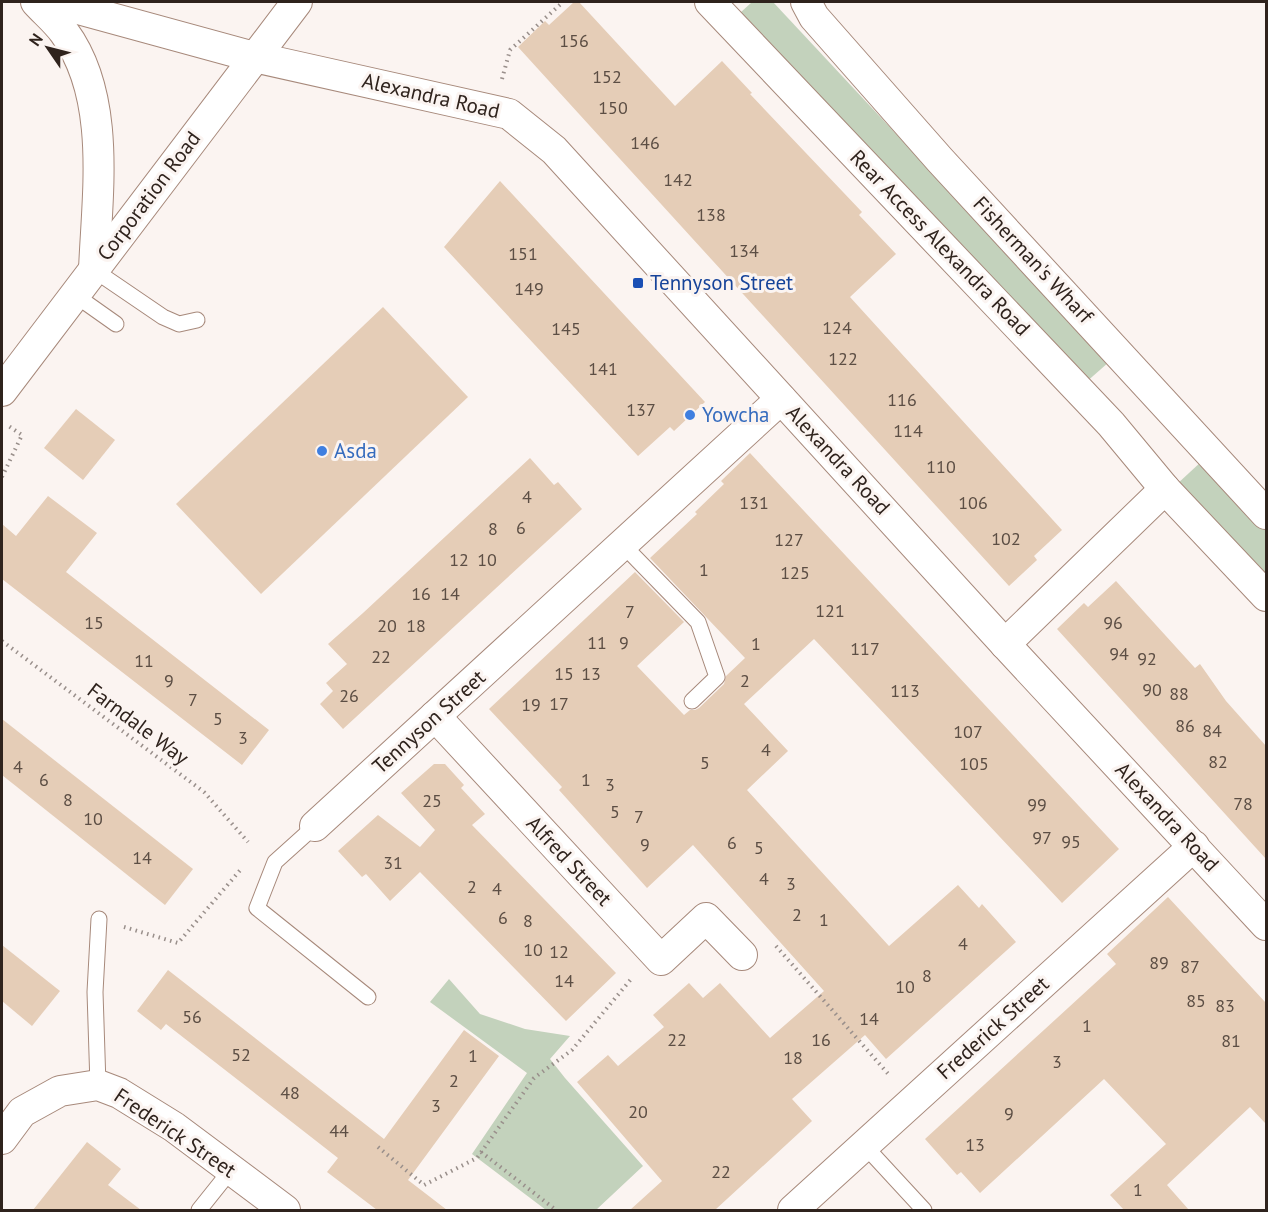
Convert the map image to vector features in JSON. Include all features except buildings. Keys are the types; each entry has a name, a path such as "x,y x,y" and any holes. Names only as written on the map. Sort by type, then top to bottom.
{"street":[{"path":"36,2 64,32 77,54 90,86 99,144 94,270"},
{"name":"Alexandra Road","path":"53,2 254,57 509,114 554,150 1005,644 1266,925"},
{"name":"Corporation Road","path":"2,391 297,2"},
{"name":"Rear Access Alexandra Road","path":"710,2 1111,424 1165,489 1266,596"},
{"name":"Fisherman's Wharf","path":"806,2 814,17 940,159 1266,514"},
{"name":"Tennyson Street","path":"315,826 781,399"},
{"path":"1005,644 1165,489"},
{"name":"Alfred Street","path":"435,716 654,951"},
{"name":"Frederick Street","path":"793,1210 1194,846"},
{"path":"654,951 662,960 706,918 742,955"},
{"name":"Frederick Street","path":"2,1139 22,1112 60,1090 98,1085 119,1093 165,1121 285,1210"}],"lane":[{"path":"94,270 163,317 179,324 197,320"},
{"path":"75,295 116,324"},
{"path":"622,545 698,622 717,677 692,700"},
{"path":"315,826 275,862 257,908 368,997"},
{"path":"98,1085 95,992 99,919"},
{"path":"864,1145 924,1210"},
{"path":"199,1210 231,1170"}],"path":[{"path":"492,110 510,50 562,2"},
{"path":"2,422 22,435 2,477"},
{"name":"Farndale Way","path":"2,641 204,792 248,842 248,852"},
{"path":"99,919 178,943 245,864"},
{"path":"742,955 766,935 912,1101"},
{"path":"378,1147 424,1185 477,1158 534,1078 572,1050 654,951"},
{"path":"481,1152 556,1210"}],"green space":[{"path":"752,2 773,2 1109,362 1084,384 740,13"},
{"path":"1202,461 1266,530 1266,582 1176,485"},
{"path":"449,979 480,1014 525,1029 570,1036 550,1059 643,1166 596,1210 546,1210 472,1154 527,1073 430,1002"}],"place":[{"name":"Tennyson Street","path":"638,283"},
{"name":"Yowcha","path":"690,415"},
{"name":"Asda","path":"322,451"}]}
